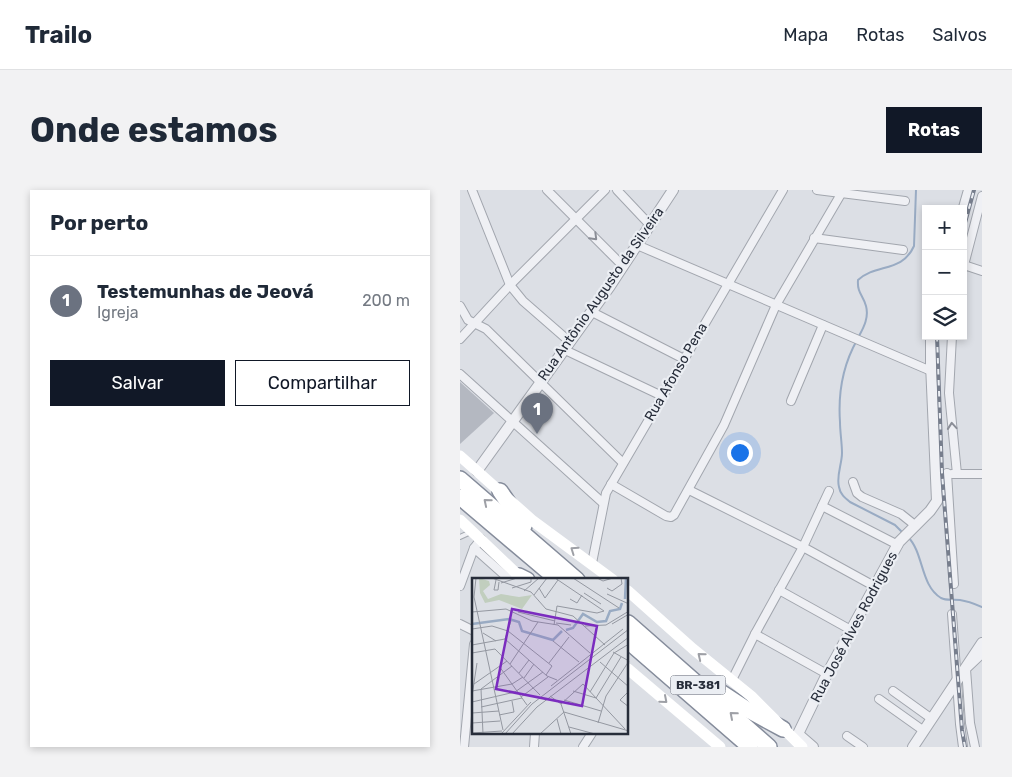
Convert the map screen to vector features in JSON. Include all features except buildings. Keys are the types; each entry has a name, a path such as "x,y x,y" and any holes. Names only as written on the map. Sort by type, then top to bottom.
{"highway":[{"path":"460,479 575,578"},
{"path":"500,491 534,542"},
{"path":"460,497 556,578"},
{"name":"BR-381","path":"629,624 769,747"},
{"name":"BR-381","path":"629,642 750,747"},
{"path":"678,667 706,682 748,710 789,728"}],"main road":[{"path":"460,456 533,520 611,578"},
{"path":"460,520 519,578"},
{"path":"629,592 693,649 789,728 802,747"},
{"path":"629,670 718,746"}],"street":[{"path":"472,190 510,285 523,301 568,346 662,396"},
{"path":"547,190 623,266"},
{"path":"460,339 510,285 605,190"},
{"path":"617,190 650,225"},
{"name":"Rua Antônio Augusto da Silveira","path":"477,471 513,423 539,382 592,312 674,190"},
{"name":"Rua Afonso Pena","path":"592,563 603,503 611,484 783,190"},
{"path":"817,190 905,201"},
{"path":"965,205 969,190"},
{"path":"611,484 666,516 671,517 677,512 724,425 776,304 841,192"},
{"path":"967,255 982,196"},
{"path":"814,238 904,250"},
{"path":"637,245 931,371"},
{"path":"967,268 982,271"},
{"path":"460,306 468,320 486,329 624,463"},
{"path":"592,312 684,359"},
{"path":"791,401 823,325"},
{"name":"Rua José Alves Rodrigues","path":"789,728 827,674 874,586 899,544 937,501 931,340"},
{"path":"952,340 949,393 957,474"},
{"path":"460,374 603,503"},
{"path":"935,473 982,474"},
{"path":"947,473 954,584"},
{"path":"853,482 857,493 862,497 901,514 914,528"},
{"path":"689,490 874,586"},
{"path":"732,680 755,634 803,548 829,491"},
{"path":"822,506 899,544"},
{"path":"460,586 477,535"},
{"path":"474,548 519,578"},
{"path":"779,590 851,630"},
{"path":"952,614 963,747"},
{"path":"460,624 472,630"},
{"path":"755,634 827,674"},
{"path":"913,747 982,642"},
{"path":"966,669 982,654"},
{"path":"464,747 472,665"},
{"path":"966,669 970,723 975,747"},
{"path":"893,690 932,719"},
{"path":"879,699 924,731"},
{"path":"789,728 813,747"},
{"path":"534,747 535,734"},
{"path":"582,747 591,734"},
{"path":"847,736 863,747"}],"lane":[{"path":"460,537 477,535"}],"waterway":[{"path":"859,336 867,314 866,306 858,288 858,280 873,271 896,264 909,255 914,246 916,190"},
{"path":"857,340 848,359 842,380 840,411 842,453 838,483 843,496 850,502 895,525 902,532"},
{"path":"908,537 917,551 929,585 934,592 943,599 963,600 982,607"}],"railway":[{"path":"967,215 974,190"},
{"path":"937,340 942,473 962,730 965,747"}],"place":[{"name":"Testemunhas de Jeová","path":"537,434"}]}
